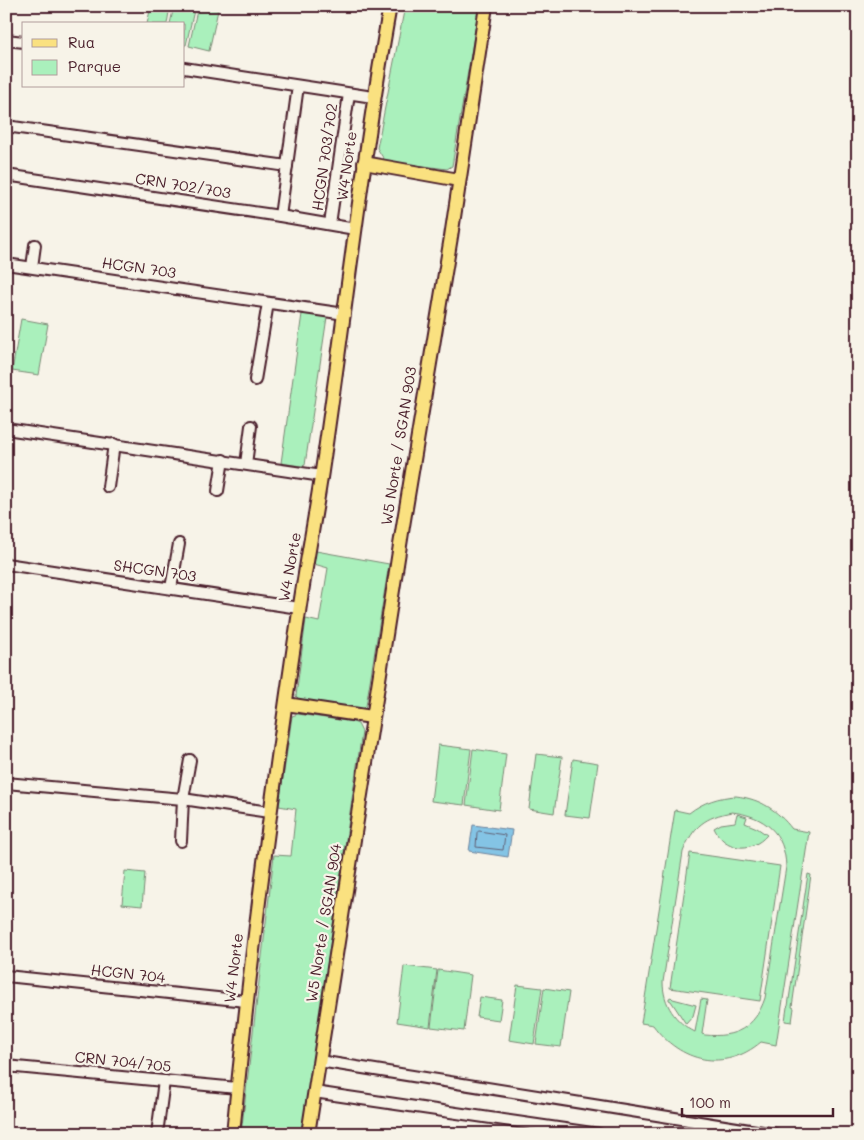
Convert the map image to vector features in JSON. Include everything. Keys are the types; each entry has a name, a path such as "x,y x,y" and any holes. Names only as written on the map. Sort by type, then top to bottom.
{"main road":[{"name":"W4 Norte","path":"233,1134 246,1001 269,812 299,608 322,476 373,97 390,6"},
{"name":"W5 Norte / SGAN 903","path":"372,717 486,6"},
{"path":"364,163 459,180"},
{"path":"286,704 372,717"},
{"name":"W5 Norte / SGAN 904","path":"308,1134 372,717"}],"street":[{"path":"6,40 22,42"},
{"path":"185,68 373,97"},
{"path":"280,216 298,86"},
{"name":"HCGN 703/702","path":"330,224 349,94"},
{"path":"6,126 286,166"},
{"name":"CRN 702/703","path":"6,175 355,229"},
{"path":"32,268 35,245"},
{"name":"HCGN 703","path":"6,264 345,314"},
{"path":"256,380 268,302"},
{"path":"246,464 251,426"},
{"path":"6,428 322,476"},
{"path":"108,487 114,444"},
{"path":"218,491 223,460"},
{"path":"171,588 179,544"},
{"name":"SHCGN 703","path":"6,564 299,608"},
{"path":"180,841 183,799 190,760"},
{"path":"6,783 183,799 269,812"},
{"name":"HCGN 704","path":"6,976 246,1001"},
{"path":"319,1061 775,1134"},
{"name":"CRN 704/705","path":"6,1066 237,1088"},
{"path":"157,1134 164,1081"},
{"path":"314,1092 599,1134"}],"green space":[{"path":"151,6 170,6 167,22 147,22"},
{"path":"174,6 195,6 186,45 185,22 170,22"},
{"path":"198,6 218,10 209,51 189,46"},
{"path":"405,6 479,6 452,166 447,169 385,161 377,148"},
{"path":"302,314 327,317 305,465 301,466 281,463"},
{"path":"21,319 48,324 39,375 12,371"},
{"path":"316,551 389,564 366,706 362,710 303,703 296,696 306,619 319,622 328,568 314,564"},
{"path":"298,714 353,722 358,724 362,732 302,1134 241,1134 274,855 291,856 296,809 279,806 292,716"},
{"path":"438,745 471,749 464,805 431,801"},
{"path":"473,749 506,754 499,810 466,805"},
{"path":"536,754 562,757 554,813 529,809"},
{"path":"573,759 598,763 590,818 565,815"},
{"path":"730,797 745,798 768,806 792,829 809,832 776,1045 761,1042 747,1052 732,1058 718,1060 703,1059 689,1055 676,1048 653,1025 641,1023 675,810 689,813 706,803","holes":["732,812 744,814 763,822 771,828 782,845 785,855 786,867 765,998 756,1017 742,1029 726,1035 705,1035 702,1034 707,1000 701,999 695,1032 671,1012 665,998 663,982 683,852 691,835 707,820"]},
{"path":"737,814 747,817 745,823 767,835 761,841 746,847 738,847 724,841 714,828 721,824 735,822"},
{"path":"690,853 780,866 760,1001 670,988"},
{"path":"125,871 145,873 142,906 122,904"},
{"path":"808,874 811,875 792,1007 794,1008 792,1022 785,1021"},
{"path":"404,966 437,970 430,1027 397,1022"},
{"path":"438,970 471,975 464,1031 431,1027"},
{"path":"517,985 542,988 534,1044 509,1040"},
{"path":"544,988 569,992 561,1047 536,1044"},
{"path":"480,997 502,1000 499,1020 477,1017"},
{"path":"671,997 696,1005 693,1016 686,1024 669,1000"}],"water":[{"path":"473,825 512,830 508,857 469,851"}]}
